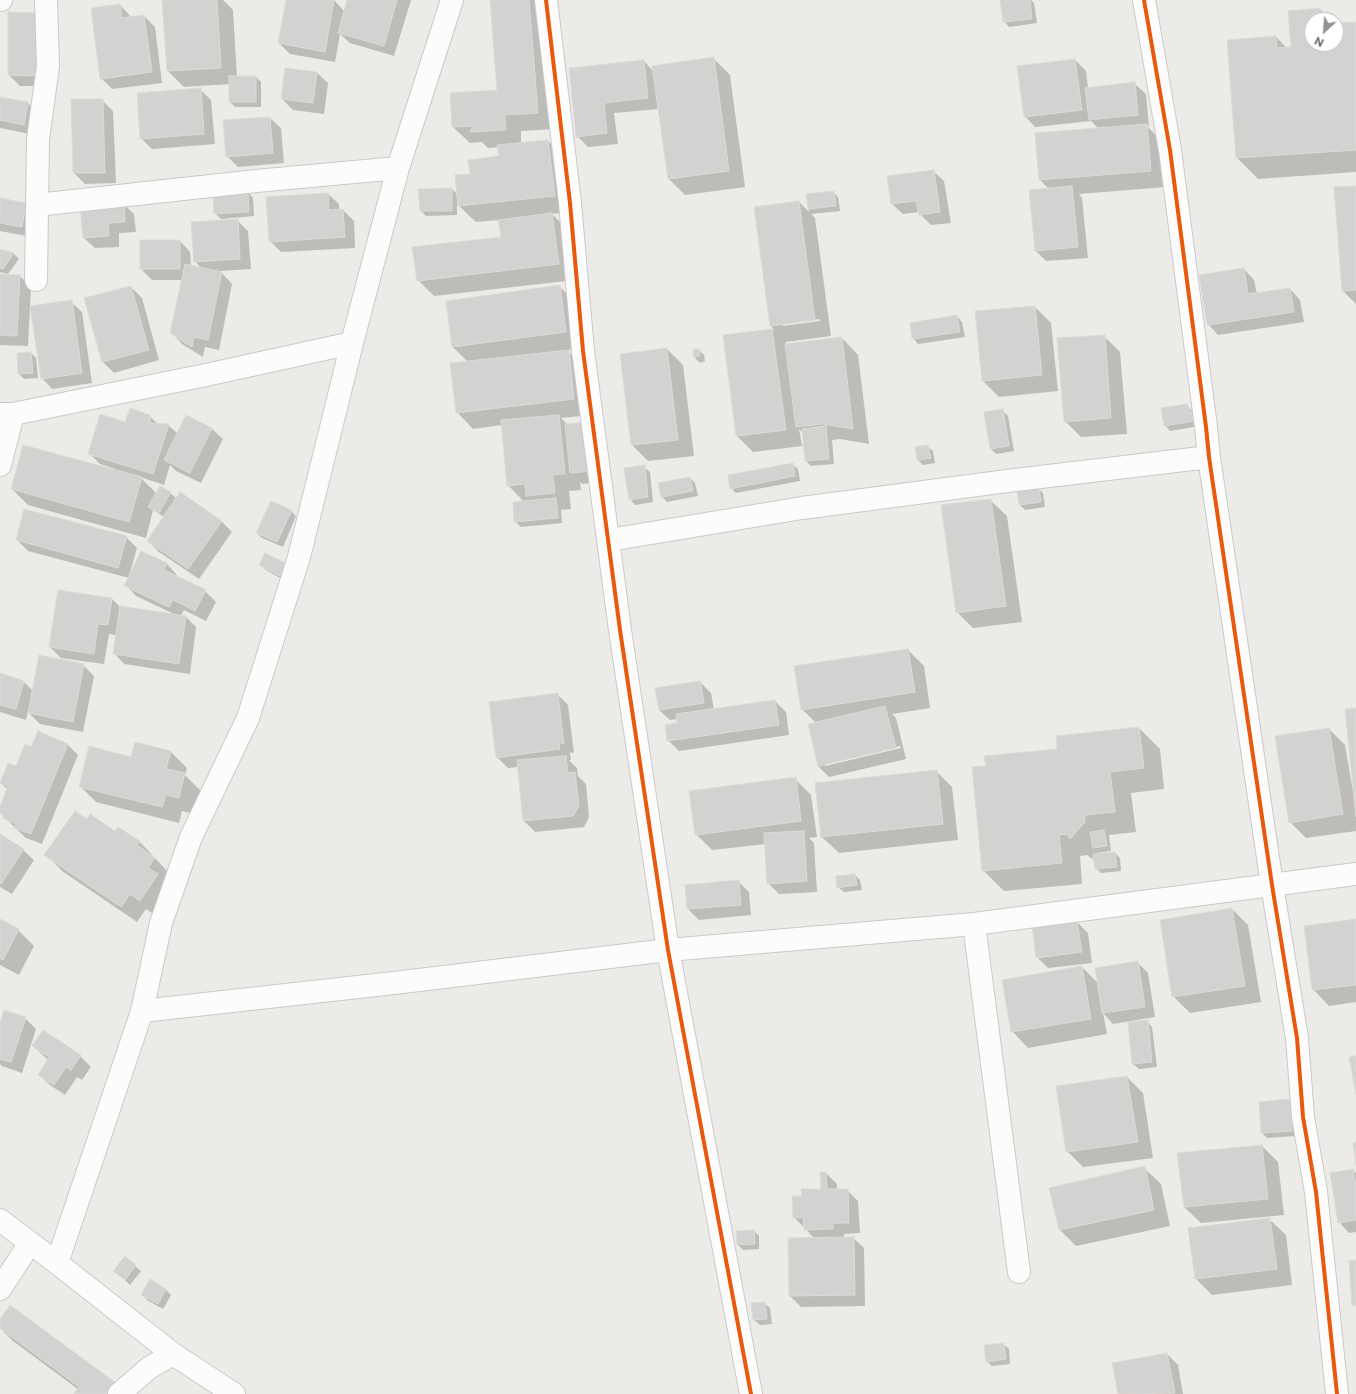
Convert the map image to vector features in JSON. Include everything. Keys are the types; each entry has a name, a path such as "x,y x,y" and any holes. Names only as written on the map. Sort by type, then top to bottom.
{"street":[{"path":"36,280 38,139 48,66 46,0"},
{"path":"58,1263 142,1011 161,923 191,837 248,718 299,557 352,343 398,168 452,0"},
{"path":"546,0 570,203 583,351 620,630 668,950 751,1394"},
{"path":"1144,0 1170,150 1209,457 1272,885 1297,1038 1303,1117 1316,1192 1337,1394"},
{"path":"37,205 256,181 398,168"},
{"path":"0,465 7,414 206,375 352,343"},
{"path":"608,540 802,508 1022,479 1209,457"},
{"path":"142,1011 668,950 974,924 1356,874"},
{"path":"974,924 1019,1272"},
{"path":"0,1220 58,1263 173,1354 234,1394"},
{"path":"0,1289 30,1243"},
{"path":"119,1394 149,1368 173,1354"}],"building":[{"path":"162,0 217,0 221,68 167,71"},
{"path":"286,0 334,0 325,52 278,43"},
{"path":"347,0 397,0 384,46 338,33"},
{"path":"490,0 529,0 538,113 505,115 506,130 470,132 473,126 452,127 450,93 497,90"},
{"path":"1000,0 1030,0 1032,19 1003,22"},
{"path":"120,4 122,18 144,15 152,72 100,79 91,8"},
{"path":"1320,8 1320,12 1304,12 1304,52 1344,52 1344,23 1356,22 1356,150 1236,158 1227,40 1276,36 1277,48 1291,47 1288,11"},
{"path":"8,12 38,13 38,76 8,75"},
{"path":"714,57 729,171 668,179 652,66"},
{"path":"1075,59 1082,110 1024,117 1017,66"},
{"path":"644,60 648,98 604,103 607,133 576,137 569,68"},
{"path":"285,68 317,72 313,103 281,99"},
{"path":"229,76 256,76 256,102 229,102"},
{"path":"1135,82 1138,115 1089,120 1085,88"},
{"path":"201,88 204,134 140,139 137,93"},
{"path":"0,97 28,102 24,125 0,120"},
{"path":"71,99 103,99 105,173 73,173"},
{"path":"270,117 273,153 226,157 223,120"},
{"path":"1147,124 1151,171 1039,180 1035,133"},
{"path":"548,140 555,196 458,206 455,175 470,174 468,160 499,156 497,145"},
{"path":"934,170 940,212 919,215 916,201 891,204 887,176"},
{"path":"1072,186 1078,247 1035,251 1029,190"},
{"path":"1356,186 1356,290 1342,291 1334,187"},
{"path":"452,188 452,211 420,211 418,189"},
{"path":"248,191 249,212 214,214 213,193"},
{"path":"834,191 836,206 808,209 806,194"},
{"path":"328,193 329,210 343,209 345,237 269,242 266,197"},
{"path":"0,198 26,203 22,227 0,223"},
{"path":"799,201 815,320 770,326 754,207"},
{"path":"124,203 125,222 108,223 109,236 83,238 80,206"},
{"path":"552,213 559,264 417,281 412,247 501,237 498,220"},
{"path":"238,219 240,259 194,262 191,222"},
{"path":"140,240 180,240 180,269 140,269"},
{"path":"0,249 14,253 3,269 0,268"},
{"path":"185,264 222,272 208,340 194,337 192,347 170,333"},
{"path":"1244,268 1248,294 1290,288 1294,312 1207,325 1199,275"},
{"path":"0,274 20,275 17,336 0,335"},
{"path":"560,285 566,332 452,347 446,301"},
{"path":"131,286 149,350 102,362 84,298"},
{"path":"72,300 82,373 41,379 30,306"},
{"path":"1035,306 1042,375 982,381 975,311"},
{"path":"957,315 960,332 912,339 910,323"},
{"path":"772,329 786,430 736,436 723,335"},
{"path":"1105,335 1111,418 1064,422 1057,338"},
{"path":"842,337 853,429 823,424 796,427 785,344"},
{"path":"667,348 678,440 631,445 620,354"},
{"path":"693,349 700,349 700,355 694,358"},
{"path":"569,350 574,399 456,413 450,363"},
{"path":"31,352 33,373 18,374 17,353"},
{"path":"1187,404 1195,421 1164,426 1161,408"},
{"path":"130,408 150,415 150,423 169,424 153,474 88,454 100,414 125,422"},
{"path":"1003,409 1009,446 990,449 984,412"},
{"path":"186,415 212,428 190,473 164,460"},
{"path":"559,415 565,474 553,475 555,493 526,496 525,484 507,486 501,420"},
{"path":"590,422 594,471 570,473 565,424"},
{"path":"826,426 829,459 805,461 802,429"},
{"path":"23,445 142,477 129,522 11,489"},
{"path":"928,445 931,458 917,460 915,447"},
{"path":"793,463 795,476 730,489 728,475"},
{"path":"645,465 648,497 629,500 624,468"},
{"path":"690,477 693,491 661,497 658,483"},
{"path":"160,486 171,492 159,513 148,507"},
{"path":"1039,487 1041,502 1019,505 1017,489"},
{"path":"180,492 222,521 188,569 147,541"},
{"path":"556,498 558,518 514,522 513,502"},
{"path":"991,499 1006,606 956,613 941,505"},
{"path":"271,501 292,510 277,542 256,533"},
{"path":"24,509 127,536 118,568 16,540"},
{"path":"141,551 167,563 164,570 206,590 195,611 173,600 169,607 124,586"},
{"path":"265,553 291,566 284,578 259,565"},
{"path":"58,590 112,598 108,625 98,624 94,654 49,647"},
{"path":"120,606 186,616 179,664 113,654"},
{"path":"908,649 915,692 801,710 794,666"},
{"path":"39,655 84,664 73,722 28,713"},
{"path":"0,673 24,681 16,709 0,705"},
{"path":"700,681 704,703 659,710 655,688"},
{"path":"558,693 564,744 559,742 560,749 496,758 489,702"},
{"path":"775,700 779,725 667,741 665,725 677,723 676,714"},
{"path":"885,706 896,748 818,766 808,724"},
{"path":"1356,708 1356,817 1345,709"},
{"path":"1139,727 1144,768 1110,772 1115,812 1085,815 1085,822 1070,839 1067,834 1059,835 1062,863 982,871 972,767 986,766 984,756 1057,749 1056,736"},
{"path":"1329,728 1343,814 1289,823 1275,736"},
{"path":"38,731 68,744 31,834 14,828 16,824 3,818 4,815 0,813 0,807 8,786 0,783 8,763 16,766 25,744 31,747"},
{"path":"135,742 171,751 166,769 185,773 179,798 166,795 162,807 79,787 89,746 131,757"},
{"path":"566,756 568,773 575,772 579,806 573,816 523,821 517,760"},
{"path":"937,770 943,824 821,837 815,783"},
{"path":"796,777 801,821 695,835 689,791"},
{"path":"75,811 87,819 90,814 115,831 118,827 140,841 137,845 155,858 148,868 158,874 140,901 130,894 121,907 44,855"},
{"path":"1104,830 1107,846 1093,848 1090,832"},
{"path":"804,831 807,881 767,884 764,833"},
{"path":"0,834 24,849 1,884 0,884"},
{"path":"1115,852 1117,867 1095,869 1093,854"},
{"path":"855,874 857,885 837,888 836,876"},
{"path":"739,880 741,905 687,909 685,885"},
{"path":"1232,908 1245,986 1172,997 1160,920"},
{"path":"0,919 19,929 3,960 0,958"},
{"path":"1356,919 1356,985 1312,990 1304,926"},
{"path":"1077,921 1082,952 1036,958 1032,926"},
{"path":"1138,961 1145,1007 1102,1013 1095,968"},
{"path":"1082,966 1091,1019 1011,1032 1002,980"},
{"path":"4,1010 26,1017 11,1062 0,1059 0,1023"},
{"path":"1148,1020 1152,1062 1132,1064 1128,1022"},
{"path":"43,1030 81,1055 71,1070 66,1067 54,1085 38,1075 49,1057 32,1046"},
{"path":"1356,1056 1356,1095 1349,1057"},
{"path":"1127,1076 1138,1142 1066,1152 1056,1086"},
{"path":"1289,1099 1292,1131 1261,1133 1259,1102"},
{"path":"1356,1142 1356,1165 1353,1143"},
{"path":"1262,1145 1268,1199 1184,1207 1177,1153"},
{"path":"1145,1166 1154,1210 1059,1230 1049,1188"},
{"path":"1353,1169 1356,1185 1356,1220 1338,1223 1330,1173"},
{"path":"820,1172 826,1172 827,1189 848,1189 849,1223 833,1223 833,1229 804,1230 803,1217 793,1218 792,1196 802,1196 801,1189 821,1189"},
{"path":"1270,1218 1277,1269 1195,1279 1188,1228"},
{"path":"754,1230 755,1244 737,1245 736,1231"},
{"path":"854,1237 855,1295 789,1296 788,1238"},
{"path":"125,1256 136,1265 125,1280 113,1271"},
{"path":"1356,1260 1356,1305 1352,1306 1349,1261"},
{"path":"150,1279 166,1289 158,1304 141,1295"},
{"path":"765,1302 767,1319 753,1320 751,1303"},
{"path":"10,1305 116,1383 108,1394 74,1394 79,1387 0,1328 0,1319"},
{"path":"1004,1343 1006,1359 986,1362 984,1345"},
{"path":"1167,1353 1175,1393 1118,1394 1112,1363"}],"cycle path":[{"path":"546,0 570,203 583,351 620,630 668,950 751,1394"},
{"path":"1144,0 1170,150 1209,457 1272,885 1297,1038 1303,1117 1316,1192 1337,1394"}]}
